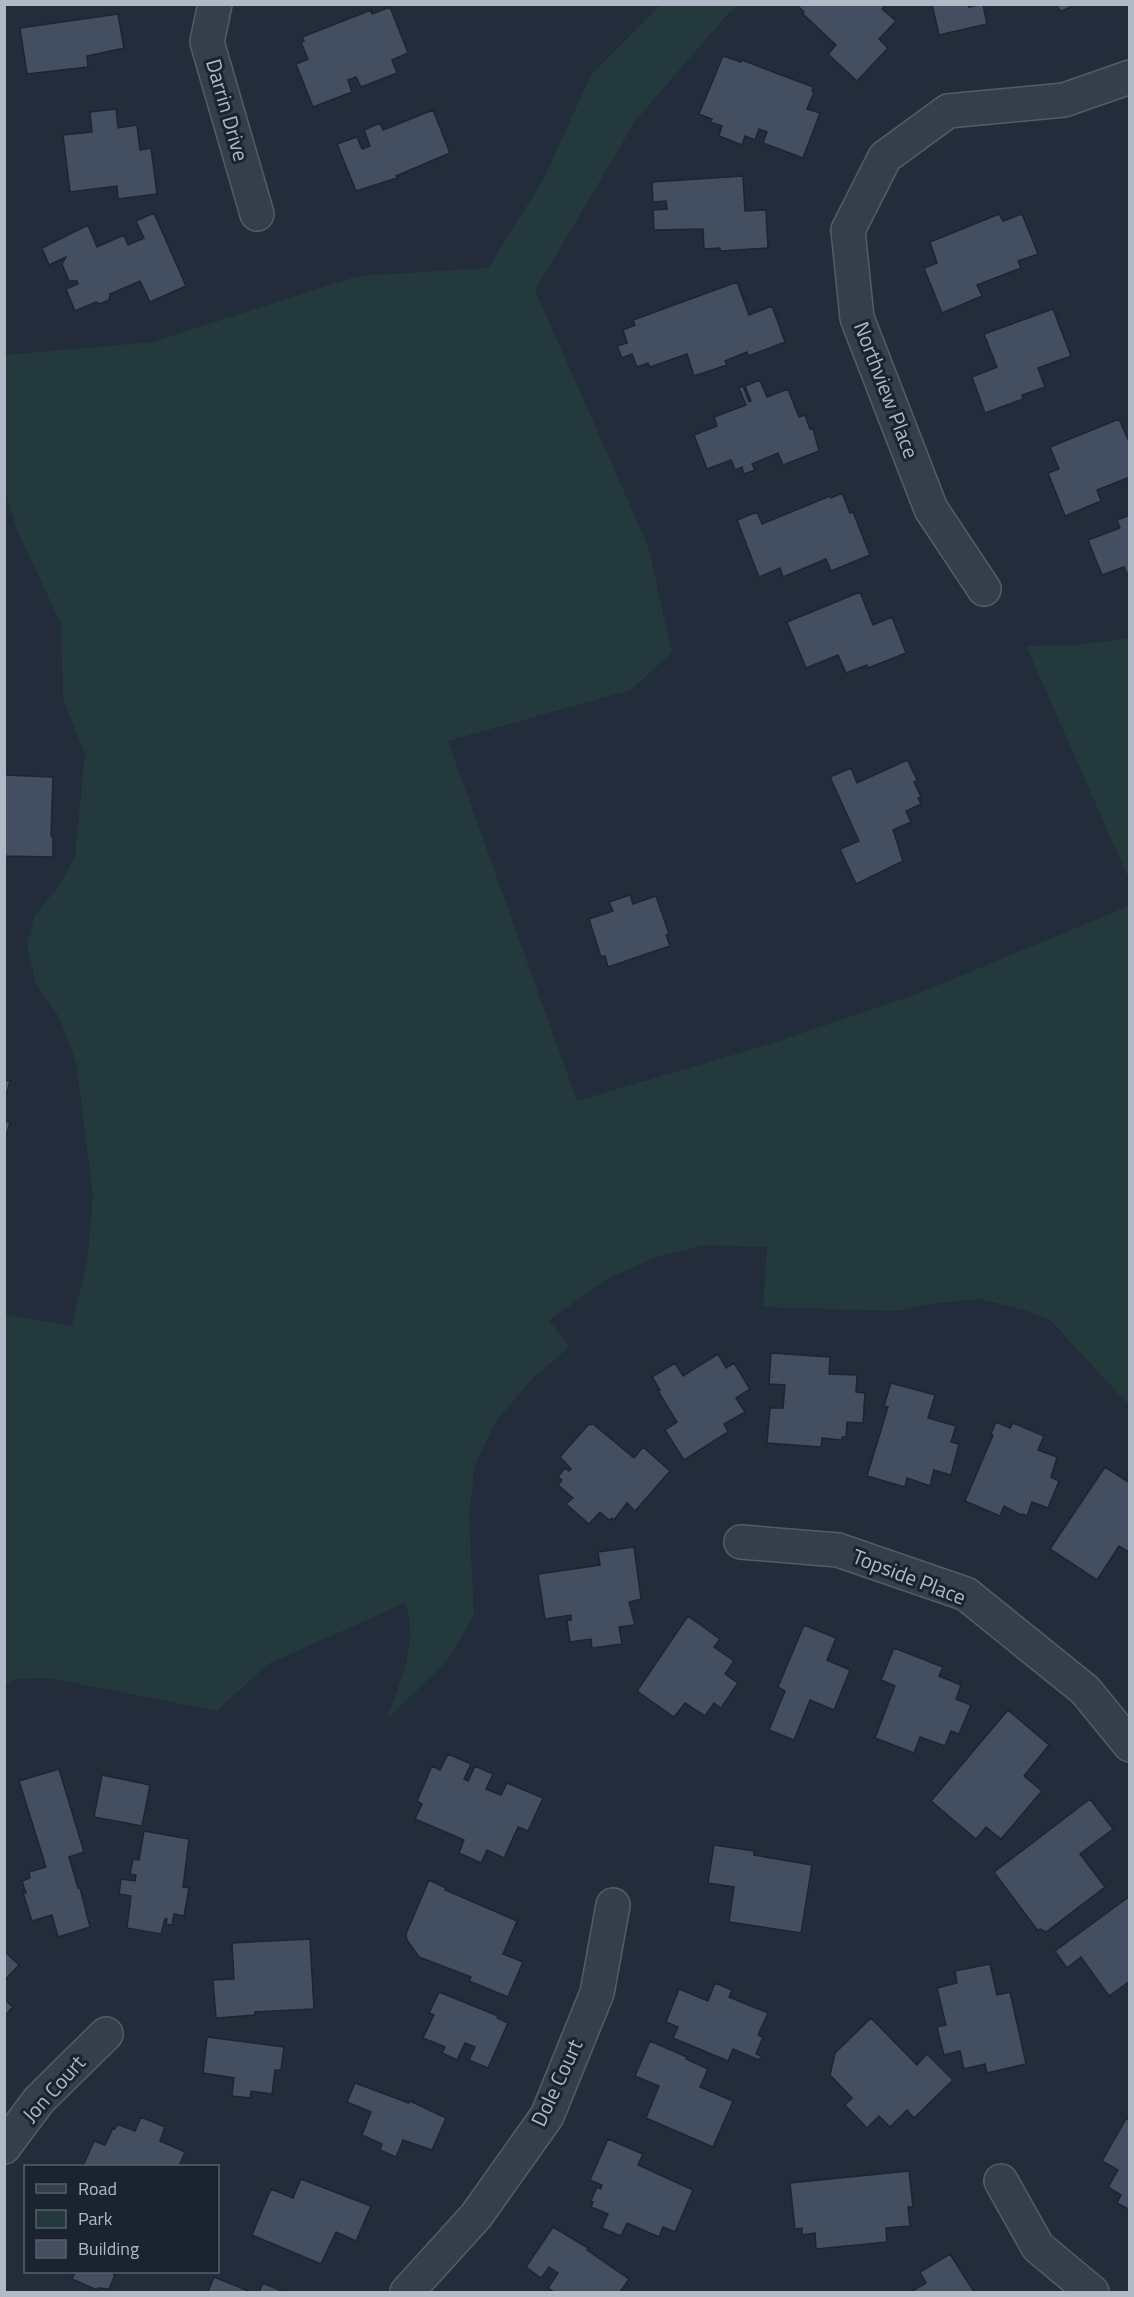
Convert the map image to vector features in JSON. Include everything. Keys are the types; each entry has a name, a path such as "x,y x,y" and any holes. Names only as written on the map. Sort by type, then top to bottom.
{"street":[{"name":"Darrin Drive","path":"215,4 207,42 257,214"},
{"name":"Northview Place","path":"984,590 931,509 857,318 848,230 885,157 948,111 1064,100 1130,77"},
{"name":"Topside Place","path":"741,1542 838,1550 966,1594 1085,1690 1130,1745"},
{"name":"Dole Court","path":"407,2292 476,2216 547,2116 597,1993 613,1905"},
{"name":"Jon Court","path":"4,2147 39,2100 106,2034"},
{"path":"1001,2181 1038,2247 1092,2292"}],"green space":[{"path":"661,4 739,5 726,16 636,120 535,290 648,546 672,652 631,690 448,741 577,1101 773,1043 914,995 1129,906 1129,1401 1126,1402 1050,1320 1027,1311 980,1299 930,1304 897,1311 763,1307 767,1247 705,1245 656,1257 609,1278 549,1320 569,1347 532,1379 496,1421 475,1465 469,1514 474,1616 448,1660 387,1719 409,1647 409,1618 405,1603 268,1664 217,1711 49,1678 15,1679 5,1684 5,1314 72,1326 87,1263 93,1197 76,1062 59,1017 36,984 27,945 35,915 58,887 75,857 85,754 63,699 61,624 18,532 5,492 5,355 152,342 358,276 488,268 543,180 591,75"},
{"path":"1130,638 1129,879 1026,646 1078,645"}],"building":[{"path":"796,4 886,4 882,9 896,21 879,39 888,48 857,81 828,54 836,45 803,14 804,12"},
{"path":"932,4 969,4 969,7 983,4 987,24 939,35"},
{"path":"1057,4 1077,4 1062,11 1059,10"},
{"path":"390,7 408,53 392,60 397,73 361,87 356,77 348,80 352,92 313,107 296,64 308,59 301,42 304,41 302,37 371,10 372,14"},
{"path":"118,14 124,48 87,56 88,67 27,74 20,28"},
{"path":"723,56 741,62 742,60 813,87 814,92 807,109 820,113 803,158 763,143 767,132 759,129 755,140 745,136 742,145 719,136 722,126 710,122 712,119 699,114"},
{"path":"116,109 118,128 137,125 140,150 151,148 157,194 118,199 117,186 70,192 63,135 92,132 90,112"},
{"path":"433,110 450,153 396,176 397,178 356,191 337,144 357,137 362,149 370,146 364,130 380,123 383,130"},
{"path":"743,176 745,211 766,210 768,248 720,251 720,248 704,249 703,229 654,230 653,210 667,209 666,201 653,202 652,182"},
{"path":"154,213 186,286 150,302 140,281 110,294 109,300 100,304 96,302 75,311 66,289 78,284 77,281 69,281 62,264 66,257 49,265 42,248 88,225 97,247 124,235 128,245 144,238 136,221"},
{"path":"999,214 1003,221 1022,214 1038,254 1018,261 1021,268 977,285 982,296 942,313 924,268 937,263 930,242"},
{"path":"737,282 749,315 772,306 785,342 748,356 747,352 725,361 727,365 694,376 687,354 650,367 648,363 637,367 632,354 622,358 617,346 627,343 623,330 635,325 633,320"},
{"path":"1053,309 1071,356 1038,368 1045,387 1022,395 1023,399 985,413 972,377 997,367 984,334"},
{"path":"760,380 767,397 788,389 799,417 805,415 810,429 813,428 819,451 783,465 778,453 752,464 755,470 744,474 742,467 735,470 731,460 707,469 694,435 717,426 714,417 746,405 739,388 743,386 749,402 751,401 745,386"},
{"path":"1119,419 1130,444 1130,477 1097,490 1101,501 1065,516 1048,473 1059,469 1050,447"},
{"path":"842,493 850,513 853,512 870,555 831,571 826,559 783,577 780,568 759,577 737,520 757,512 762,524"},
{"path":"1130,515 1130,580 1124,567 1102,575 1088,540 1120,528 1117,520"},
{"path":"860,592 873,625 892,617 906,653 868,668 867,665 846,673 838,655 806,668 787,622"},
{"path":"908,761 917,780 914,782 921,797 918,798 921,804 906,811 911,822 893,830 903,861 856,884 840,849 859,841 830,777 851,768 857,783"},
{"path":"4,775 53,777 51,836 53,837 53,857 4,856"},
{"path":"630,895 633,904 656,896 669,934 666,935 670,946 608,967 605,956 601,957 589,919 613,911 609,902"},
{"path":"4,1080 10,1081 4,1103"},
{"path":"4,1121 10,1122 4,1143"},
{"path":"771,1353 830,1357 829,1374 857,1375 856,1392 865,1393 863,1423 847,1422 846,1437 842,1437 842,1440 822,1438 821,1447 767,1443 770,1408 783,1408 785,1385 769,1384"},
{"path":"718,1354 726,1368 734,1363 750,1389 736,1398 745,1412 724,1424 728,1432 684,1460 665,1430 677,1422 652,1377 675,1363 683,1376"},
{"path":"891,1383 935,1395 928,1418 956,1426 951,1442 959,1444 951,1475 934,1470 930,1486 907,1478 905,1487 867,1476 888,1407 884,1406"},
{"path":"996,1422 1010,1428 1013,1423 1044,1436 1038,1450 1057,1457 1051,1477 1059,1481 1048,1508 1032,1502 1027,1516 1004,1506 1000,1516 965,1501 993,1435 991,1434"},
{"path":"593,1424 634,1458 643,1447 670,1471 635,1511 627,1503 614,1520 612,1518 609,1520 600,1512 589,1524 566,1504 573,1498 558,1485 562,1480 558,1477 565,1468 569,1471 571,1469 560,1457 588,1425"},
{"path":"1105,1467 1130,1483 1130,1553 1119,1546 1097,1580 1050,1549"},
{"path":"634,1547 641,1599 629,1602 635,1625 619,1627 622,1644 592,1648 591,1639 570,1642 567,1620 571,1620 571,1615 545,1619 538,1574 600,1565 598,1552"},
{"path":"688,1616 720,1639 714,1647 734,1661 725,1674 738,1683 721,1708 714,1703 705,1716 685,1703 674,1717 637,1691"},
{"path":"804,1625 836,1638 827,1660 850,1670 834,1710 810,1700 794,1740 769,1730 785,1691 778,1687"},
{"path":"894,1648 943,1667 939,1676 961,1685 956,1699 971,1705 959,1734 951,1731 945,1746 920,1737 914,1753 875,1738 895,1686 881,1680"},
{"path":"1008,1710 1049,1745 1024,1776 1042,1791 1001,1839 986,1827 976,1839 931,1801"},
{"path":"448,1754 471,1764 464,1779 468,1781 475,1766 493,1774 486,1789 501,1795 507,1783 543,1798 528,1831 518,1827 504,1858 487,1850 481,1863 459,1853 464,1840 415,1819 422,1804 417,1801 432,1766 440,1770"},
{"path":"59,1769 84,1852 69,1857 90,1927 58,1937 52,1915 32,1921 23,1893 26,1893 22,1881 30,1878 29,1872 46,1867 19,1781"},
{"path":"102,1775 150,1785 142,1826 94,1817"},
{"path":"1090,1799 1113,1829 1080,1854 1105,1887 1046,1932 1040,1929 1038,1931 994,1872"},
{"path":"144,1831 189,1839 183,1887 189,1888 184,1916 174,1914 172,1925 166,1924 167,1919 165,1919 161,1934 127,1928 131,1896 119,1894 121,1879 135,1881 136,1875 130,1874 133,1859 139,1860"},
{"path":"714,1845 754,1851 754,1855 812,1865 801,1933 729,1922 734,1887 708,1883"},
{"path":"429,1880 446,1888 445,1890 517,1921 503,1954 523,1962 508,1997 469,1981 471,1977 419,1957 407,1940 406,1934"},
{"path":"1130,1896 1130,1981 1109,1996 1081,1957 1067,1968 1055,1951"},
{"path":"310,1939 314,2009 255,2012 255,2015 216,2018 213,1980 234,1979 232,1943"},
{"path":"4,1951 19,1965 4,1981"},
{"path":"990,1964 997,1995 1010,1992 1026,2064 987,2073 985,2064 964,2069 960,2051 944,2055 937,2027 946,2025 937,1988 957,1983 955,1971"},
{"path":"715,1983 732,1990 729,1997 768,2013 758,2035 763,2037 756,2054 761,2056 759,2060 733,2049 728,2061 673,2038 678,2027 666,2022 679,1989 708,2001"},
{"path":"439,1992 498,2016 497,2018 508,2023 488,2068 469,2060 475,2047 465,2043 457,2060 442,2053 445,2047 423,2038 434,2015 429,2013"},
{"path":"4,1999 13,2007 4,2016"},
{"path":"871,2018 917,2065 927,2054 953,2080 914,2118 907,2110 890,2127 879,2116 867,2128 845,2105 852,2098 830,2075 835,2053"},
{"path":"207,2037 284,2047 281,2070 275,2070 272,2094 251,2091 250,2098 232,2096 234,2078 203,2073"},
{"path":"650,2041 708,2069 700,2087 733,2101 713,2147 646,2118 659,2086 635,2076"},
{"path":"355,2083 409,2103 410,2101 446,2118 432,2150 403,2140 396,2157 380,2150 382,2144 362,2135 371,2112 347,2102"},
{"path":"141,2117 165,2127 160,2141 185,2152 179,2165 83,2165 94,2141 105,2145 117,2124 135,2131"},
{"path":"1126,2119 1130,2120 1130,2210 1117,2203 1121,2195 1108,2187 1118,2170 1102,2161"},
{"path":"608,2139 643,2154 638,2165 693,2190 675,2232 663,2227 659,2237 627,2223 621,2236 602,2228 608,2214 591,2207 593,2202 591,2201 597,2187 601,2189 602,2185 590,2180"},
{"path":"909,2171 913,2207 908,2207 910,2226 886,2228 887,2242 816,2249 815,2233 802,2235 802,2228 795,2229 790,2183"},
{"path":"301,2179 371,2206 356,2241 336,2232 321,2264 252,2235 271,2189 293,2198"},
{"path":"553,2227 588,2248 587,2250 629,2279 620,2292 554,2292 548,2288 558,2273 549,2267 541,2278 526,2267"},
{"path":"950,2254 974,2292 911,2292 926,2283 920,2272"},
{"path":"75,2273 112,2273 115,2275 109,2289 98,2288 97,2290 72,2279"},
{"path":"214,2277 251,2292 208,2292"},
{"path":"263,2283 284,2292 259,2292"}]}
